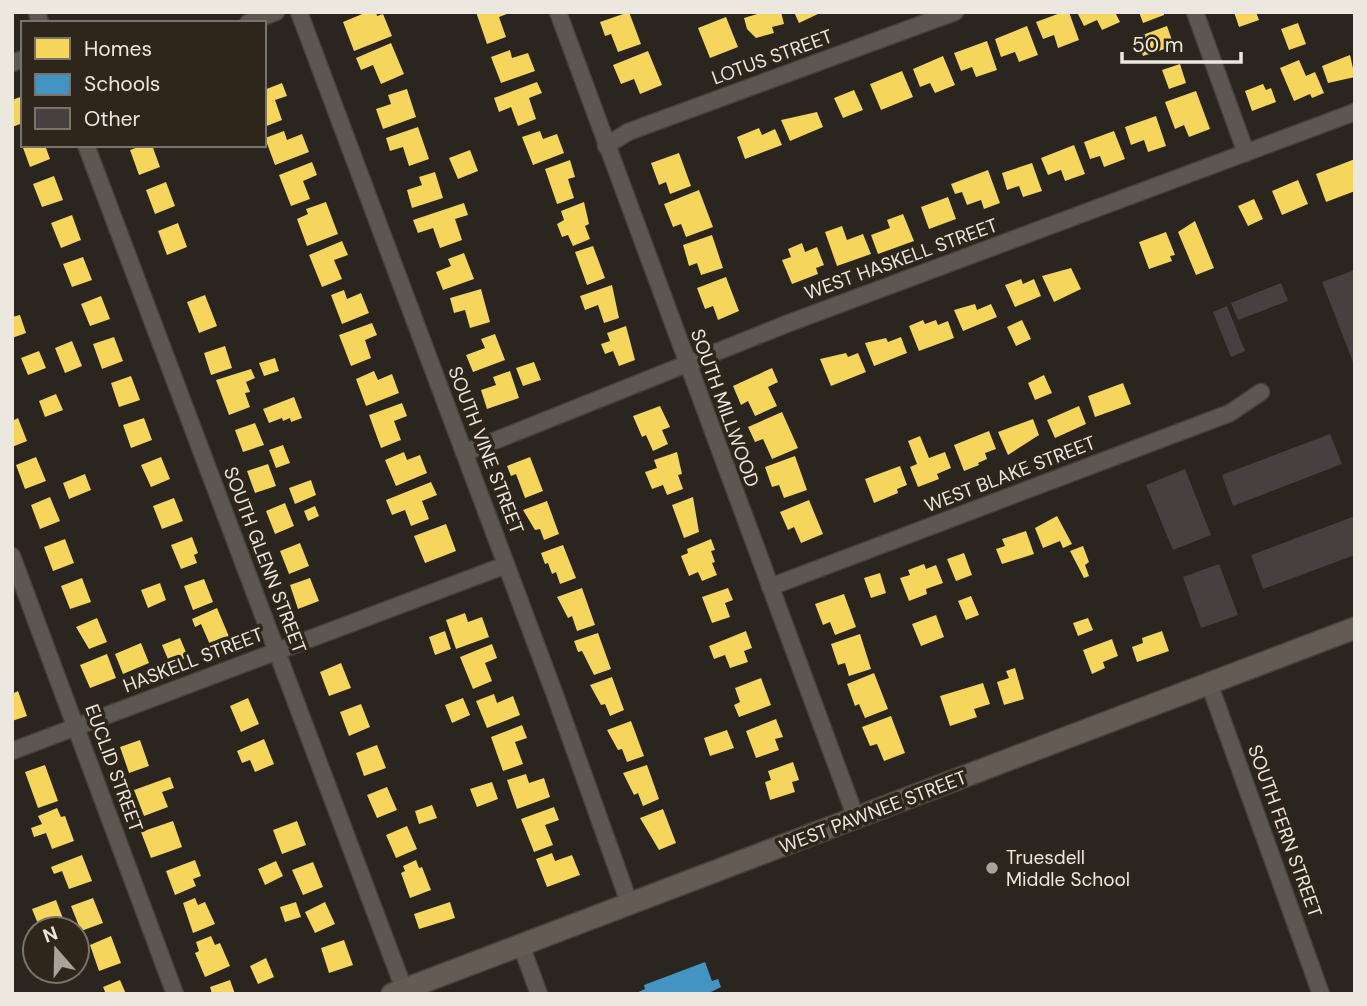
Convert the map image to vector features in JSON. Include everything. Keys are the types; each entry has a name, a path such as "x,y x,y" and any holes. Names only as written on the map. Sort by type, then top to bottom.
{"main road":[{"name":"WEST PAWNEE STREET","path":"398,991 1355,628"}],"street":[{"path":"253,21 276,12"},
{"name":"SOUTH VINE STREET","path":"299,12 630,905"},
{"name":"SOUTH MILLWOOD","path":"558,12 856,818"},
{"name":"LOTUS STREET","path":"607,146 628,132 955,12"},
{"path":"1195,12 1246,152"},
{"name":"WEST HASKELL STREET","path":"464,453 687,365 1355,112"},
{"name":"SOUTH GLENN STREET","path":"87,147 277,651 398,991"},
{"name":"WEST BLAKE STREET","path":"769,587 1230,413 1261,392"},
{"name":"EUCLID STREET","path":"12,556 175,994"},
{"name":"HASKELL STREET","path":"12,751 506,565"},
{"name":"SOUTH FERN STREET","path":"1209,683 1321,994"},
{"path":"521,946 539,994"}],"building: Homes":[{"path":"367,12 376,12 377,16 383,14 392,36 354,51 343,22"},
{"path":"476,12 512,12 499,17 506,37 487,44"},
{"path":"629,12 641,44 618,52 611,34 605,36 600,22"},
{"path":"764,12 781,12 784,24 772,27 774,33 756,38 747,29 744,18"},
{"path":"794,12 818,12 818,14 799,23"},
{"path":"1069,12 1079,40 1058,48 1054,35 1043,39 1036,22"},
{"path":"1077,12 1115,12 1120,22 1102,30 1097,20 1084,26"},
{"path":"1139,12 1164,12 1164,15 1143,23"},
{"path":"1234,12 1256,12 1259,20 1239,27"},
{"path":"726,17 738,47 710,58 698,28"},
{"path":"1298,23 1306,44 1289,50 1281,29"},
{"path":"1027,26 1038,55 1019,62 1015,52 1001,57 995,39"},
{"path":"1167,26 1174,46 1143,56 1137,37"},
{"path":"987,41 997,70 976,77 972,67 961,71 954,53"},
{"path":"391,43 404,74 381,84 373,65 361,70 356,58"},
{"path":"510,50 512,58 528,53 535,71 501,83 491,57"},
{"path":"648,51 662,85 640,94 634,79 621,84 613,65"},
{"path":"1350,55 1355,77 1328,83 1322,66"},
{"path":"943,56 955,85 935,93 930,83 920,87 913,69"},
{"path":"1299,60 1306,76 1315,72 1324,93 1312,98 1310,94 1294,101 1280,68"},
{"path":"1180,64 1186,83 1169,89 1162,70"},
{"path":"902,71 913,97 881,110 870,84"},
{"path":"537,82 542,93 529,98 536,119 518,126 511,107 499,112 494,98"},
{"path":"282,83 287,96 275,100 282,120 266,126 266,89"},
{"path":"1263,84 1266,90 1271,88 1276,102 1252,111 1245,91"},
{"path":"407,89 416,117 383,129 376,109 391,104 388,95"},
{"path":"854,90 863,110 843,118 834,98"},
{"path":"1196,91 1210,129 1189,137 1184,125 1175,129 1165,102"},
{"path":"21,97 21,124 12,127 12,100"},
{"path":"817,112 823,127 790,141 781,120"},
{"path":"1156,116 1166,146 1148,152 1144,140 1131,145 1125,127"},
{"path":"418,127 429,159 409,166 403,147 390,151 386,138"},
{"path":"759,128 762,135 775,129 782,145 745,159 737,137"},
{"path":"284,131 287,140 302,134 309,152 275,165 266,138"},
{"path":"540,131 543,139 557,134 564,153 533,165 522,137"},
{"path":"1114,131 1125,159 1104,167 1100,156 1090,159 1084,142"},
{"path":"1074,145 1085,174 1065,181 1061,170 1048,175 1041,158"},
{"path":"23,147 46,147 50,159 30,167"},
{"path":"153,147 160,167 139,175 130,150"},
{"path":"470,150 478,171 458,179 449,158"},
{"path":"679,153 691,186 670,194 666,182 659,185 651,163"},
{"path":"1355,159 1355,191 1326,202 1316,174"},
{"path":"570,160 575,177 568,179 574,198 557,204 545,169"},
{"path":"312,162 317,175 303,181 310,199 291,206 279,175"},
{"path":"1032,163 1042,191 1023,197 1019,186 1007,190 1002,173"},
{"path":"988,170 1000,203 984,209 981,200 967,205 962,192 955,194 951,184"},
{"path":"435,172 443,198 412,208 407,190 422,185 419,177"},
{"path":"54,176 63,200 42,207 33,184"},
{"path":"1298,180 1308,204 1282,215 1272,191"},
{"path":"166,182 175,206 155,214 146,190"},
{"path":"699,190 713,227 686,237 681,224 673,227 664,204"},
{"path":"948,197 956,219 929,229 921,207"},
{"path":"1254,199 1263,219 1248,226 1238,206"},
{"path":"326,202 338,234 307,246 297,219 308,214 306,209"},
{"path":"584,202 589,224 585,226 590,239 573,246 568,235 562,237 557,224 564,220 561,211"},
{"path":"464,203 468,215 455,219 462,240 440,248 433,228 418,233 413,220"},
{"path":"903,214 914,241 878,254 871,235 890,228 887,220"},
{"path":"72,215 81,240 61,248 51,223"},
{"path":"1195,221 1214,268 1196,275 1178,232"},
{"path":"178,223 187,247 167,255 158,231"},
{"path":"842,226 847,240 863,234 871,254 837,266 825,232"},
{"path":"1166,232 1175,255 1170,256 1172,261 1149,269 1139,242"},
{"path":"712,235 723,268 701,275 697,263 689,266 683,245"},
{"path":"342,241 348,255 334,260 342,279 322,287 309,255"},
{"path":"802,243 805,252 817,247 824,265 816,268 818,274 792,284 782,260 791,257 788,249"},
{"path":"593,246 605,278 587,285 575,252"},
{"path":"464,253 474,279 443,290 436,272 451,266 448,259"},
{"path":"83,257 92,280 72,287 63,264"},
{"path":"1071,268 1081,289 1054,302 1042,276"},
{"path":"726,277 739,311 718,320 713,306 705,309 697,288"},
{"path":"1021,279 1023,284 1034,279 1041,296 1015,307 1005,285"},
{"path":"612,285 619,318 604,323 598,305 585,310 580,296"},
{"path":"481,289 490,322 470,328 465,310 454,313 450,298"},
{"path":"344,290 347,299 361,293 369,313 342,324 331,295"},
{"path":"205,295 217,326 199,333 187,302"},
{"path":"101,296 110,319 90,326 81,304"},
{"path":"975,304 977,310 991,304 997,317 963,331 954,310"},
{"path":"20,315 26,333 12,338 12,317"},
{"path":"923,320 925,324 936,320 938,325 948,321 954,338 919,351 909,326"},
{"path":"1022,320 1031,339 1016,346 1007,327"},
{"path":"372,323 377,335 365,340 371,358 351,366 339,335"},
{"path":"626,326 635,360 619,366 613,351 605,354 601,344 610,341 607,333"},
{"path":"495,334 505,360 473,372 466,355 485,348 481,339"},
{"path":"114,337 123,361 102,369 93,344"},
{"path":"901,337 907,353 874,366 865,343 886,338 888,342"},
{"path":"72,341 82,366 65,373 55,348"},
{"path":"225,346 232,368 211,375 204,353"},
{"path":"39,351 46,368 28,375 21,358"},
{"path":"846,353 848,357 858,353 866,372 831,386 820,359"},
{"path":"275,358 279,371 264,376 259,363"},
{"path":"534,362 541,380 523,386 516,368"},
{"path":"772,368 778,382 768,387 777,406 755,416 748,401 741,405 733,386"},
{"path":"251,369 255,378 246,382 250,392 245,393 250,407 229,415 216,380"},
{"path":"374,371 378,380 392,374 399,393 366,406 356,379"},
{"path":"510,371 519,398 487,409 481,390 496,385 493,377"},
{"path":"1044,375 1052,393 1035,400 1028,383"},
{"path":"131,376 140,400 119,407 111,383"},
{"path":"1123,383 1131,404 1095,417 1088,396"},
{"path":"56,394 63,410 45,417 39,401"},
{"path":"294,397 302,418 291,422 290,418 283,421 282,418 269,423 263,409"},
{"path":"402,403 407,416 394,421 401,440 381,448 369,415"},
{"path":"660,406 670,427 662,430 668,444 653,451 646,435 642,437 633,416"},
{"path":"1079,406 1086,424 1055,438 1047,420"},
{"path":"782,412 798,448 772,459 763,439 755,442 748,427"},
{"path":"18,418 27,441 12,447 12,421"},
{"path":"144,418 152,440 131,448 123,425"},
{"path":"1033,419 1039,435 1008,455 998,432"},
{"path":"255,423 264,445 243,452 235,430"},
{"path":"989,431 996,449 985,453 987,459 978,463 979,465 964,471 954,445"},
{"path":"920,436 929,458 945,452 951,468 937,474 939,479 918,487 910,467 917,464 908,441"},
{"path":"283,445 290,463 276,468 269,450"},
{"path":"404,452 407,460 420,455 427,473 396,486 385,460"},
{"path":"677,452 682,474 678,475 683,489 667,495 663,485 652,489 645,472 657,468 654,460"},
{"path":"795,456 807,490 784,498 779,485 772,487 765,467"},
{"path":"36,457 46,481 25,489 16,465"},
{"path":"161,457 170,479 151,487 141,465"},
{"path":"530,457 543,491 525,498 516,474 511,476 507,466"},
{"path":"268,464 276,486 255,493 247,471"},
{"path":"900,466 907,485 897,489 898,493 874,503 865,479"},
{"path":"85,474 91,490 69,499 63,483"},
{"path":"311,480 316,495 295,504 289,488"},
{"path":"431,482 437,495 422,501 429,519 411,526 405,510 392,515 386,500"},
{"path":"50,497 60,521 40,529 31,505"},
{"path":"693,497 699,532 684,538 672,505"},
{"path":"174,498 183,521 162,529 153,506"},
{"path":"809,500 823,534 801,543 794,527 788,530 780,512"},
{"path":"547,501 559,534 544,540 540,529 535,530 523,510"},
{"path":"285,503 294,526 275,534 266,511"},
{"path":"315,506 319,516 308,521 304,511"},
{"path":"1057,516 1072,544 1063,548 1060,541 1043,548 1035,528"},
{"path":"446,524 456,551 425,563 414,536"},
{"path":"1026,531 1034,554 1002,564 996,549 1005,546 1002,539"},
{"path":"192,537 198,553 194,555 197,563 181,569 171,545"},
{"path":"65,539 74,563 53,571 44,547"},
{"path":"711,539 715,550 711,551 715,562 712,563 717,575 702,581 698,572 689,576 681,556 688,553 687,549"},
{"path":"300,543 309,566 289,574 280,551"},
{"path":"563,545 576,578 560,584 556,572 552,574 541,553"},
{"path":"1083,546 1089,562 1085,565 1089,576 1084,578 1070,551"},
{"path":"964,553 972,575 956,581 947,559"},
{"path":"924,564 926,569 936,565 943,583 926,589 927,594 909,601 900,578 910,575 908,570"},
{"path":"880,573 886,593 871,598 864,578"},
{"path":"82,578 91,602 70,609 61,586"},
{"path":"310,578 319,601 298,609 290,585"},
{"path":"204,579 213,602 193,610 184,586"},
{"path":"160,583 166,600 148,608 141,590"},
{"path":"582,588 595,625 577,631 572,616 568,618 557,597"},
{"path":"728,588 733,600 725,603 730,617 712,623 702,597"},
{"path":"844,594 856,627 835,635 830,622 823,625 815,604"},
{"path":"971,596 979,615 966,620 958,601"},
{"path":"217,608 230,639 211,647 201,624 195,627 192,619"},
{"path":"465,613 468,622 482,617 489,637 456,649 446,620"},
{"path":"936,615 944,637 921,646 912,624"},
{"path":"97,618 107,642 89,649 76,627"},
{"path":"1088,618 1093,630 1078,636 1073,623"},
{"path":"445,631 451,649 435,655 429,637"},
{"path":"746,631 752,648 744,651 748,662 730,668 725,655 714,659 709,646"},
{"path":"1162,631 1169,651 1137,662 1132,647 1143,643 1142,638"},
{"path":"598,633 611,669 594,675 582,651 578,652 574,641"},
{"path":"860,634 871,669 849,676 845,663 838,665 831,644"},
{"path":"180,638 188,657 170,664 162,645"},
{"path":"1112,639 1118,656 1103,662 1105,668 1092,674 1083,650"},
{"path":"141,643 149,663 123,674 115,654"},
{"path":"492,644 497,658 485,663 492,681 473,689 460,657"},
{"path":"107,654 116,678 90,688 80,665"},
{"path":"341,663 351,688 329,696 320,672"},
{"path":"1015,668 1024,699 1004,705 997,682 1009,678 1006,671"},
{"path":"874,673 888,709 865,718 859,704 855,706 847,684"},
{"path":"612,677 624,710 610,716 605,704 601,705 590,685"},
{"path":"761,678 771,705 739,717 734,705 740,702 735,688"},
{"path":"983,683 990,704 974,709 977,717 950,726 940,696"},
{"path":"18,691 27,716 12,721 12,694"},
{"path":"494,694 497,703 513,696 520,715 487,728 476,701"},
{"path":"248,698 259,724 241,732 230,706"},
{"path":"463,698 470,715 452,723 445,705"},
{"path":"361,704 370,727 349,736 340,712"},
{"path":"891,716 905,753 884,761 877,744 870,746 862,727"},
{"path":"776,719 783,737 775,739 779,750 756,758 746,731"},
{"path":"631,721 644,756 627,762 622,749 618,750 607,730"},
{"path":"522,725 527,738 515,742 523,764 503,771 491,737"},
{"path":"727,730 734,748 710,756 704,738"},
{"path":"264,739 274,764 255,772 250,760 242,763 237,751"},
{"path":"140,740 149,766 129,773 120,747"},
{"path":"377,745 386,768 364,776 356,753"},
{"path":"793,762 799,780 792,782 795,792 770,800 765,782 771,780 768,771"},
{"path":"45,765 58,801 38,808 25,772"},
{"path":"647,765 659,799 643,806 638,793 634,795 623,773"},
{"path":"526,774 529,783 544,778 550,797 517,809 507,780"},
{"path":"170,777 174,788 162,792 168,807 144,816 134,790"},
{"path":"492,782 498,799 477,807 470,789"},
{"path":"387,787 397,810 377,818 367,795"},
{"path":"432,805 437,818 419,824 415,811"},
{"path":"554,807 559,820 545,825 553,845 534,852 521,819"},
{"path":"57,808 61,817 65,816 74,841 52,849 46,833 34,837 31,828 42,824 38,816"},
{"path":"663,809 676,843 659,850 640,818"},
{"path":"173,821 182,847 151,858 141,832"},
{"path":"297,821 306,845 282,854 273,830"},
{"path":"407,826 417,849 396,858 386,835"},
{"path":"552,853 555,861 572,855 580,875 547,887 536,859"},
{"path":"82,855 92,881 69,889 62,871 54,874 51,867"},
{"path":"195,860 201,876 193,879 196,886 175,895 166,871"},
{"path":"416,860 419,868 422,867 431,890 410,898 401,873 405,871 403,866"},
{"path":"276,861 283,876 265,885 258,869"},
{"path":"313,862 323,887 303,895 292,870"},
{"path":"93,898 103,923 91,927 91,915 75,915 71,906"},
{"path":"195,898 198,905 205,902 215,924 193,933 183,903"},
{"path":"56,900 62,915 34,915 32,909"},
{"path":"296,902 301,917 285,922 280,907"},
{"path":"325,902 335,924 315,933 305,912"},
{"path":"450,902 455,918 419,929 414,914"},
{"path":"111,936 121,963 99,971 91,945"},
{"path":"211,936 215,945 220,943 230,966 205,977 195,953 199,951 196,942"},
{"path":"344,940 353,965 329,973 321,948"},
{"path":"266,958 274,977 258,984 250,966"},
{"path":"120,980 126,994 106,994 103,987"},
{"path":"230,980 235,994 212,994 210,987"}],"building: Schools":[{"path":"705,962 712,981 718,979 721,987 707,994 634,994 645,989 644,985"}],"building: Other":[{"path":"1355,270 1355,367 1322,282"},
{"path":"1281,283 1288,301 1238,320 1231,303"},
{"path":"1227,306 1245,351 1231,357 1213,312"},
{"path":"1330,434 1342,464 1233,506 1222,475"},
{"path":"1185,469 1211,535 1173,550 1146,485"},
{"path":"1355,516 1355,555 1263,589 1251,555"},
{"path":"1219,564 1238,615 1201,628 1183,577"}],"place":[{"name":"Truesdell Middle School","path":"992,868"}]}
